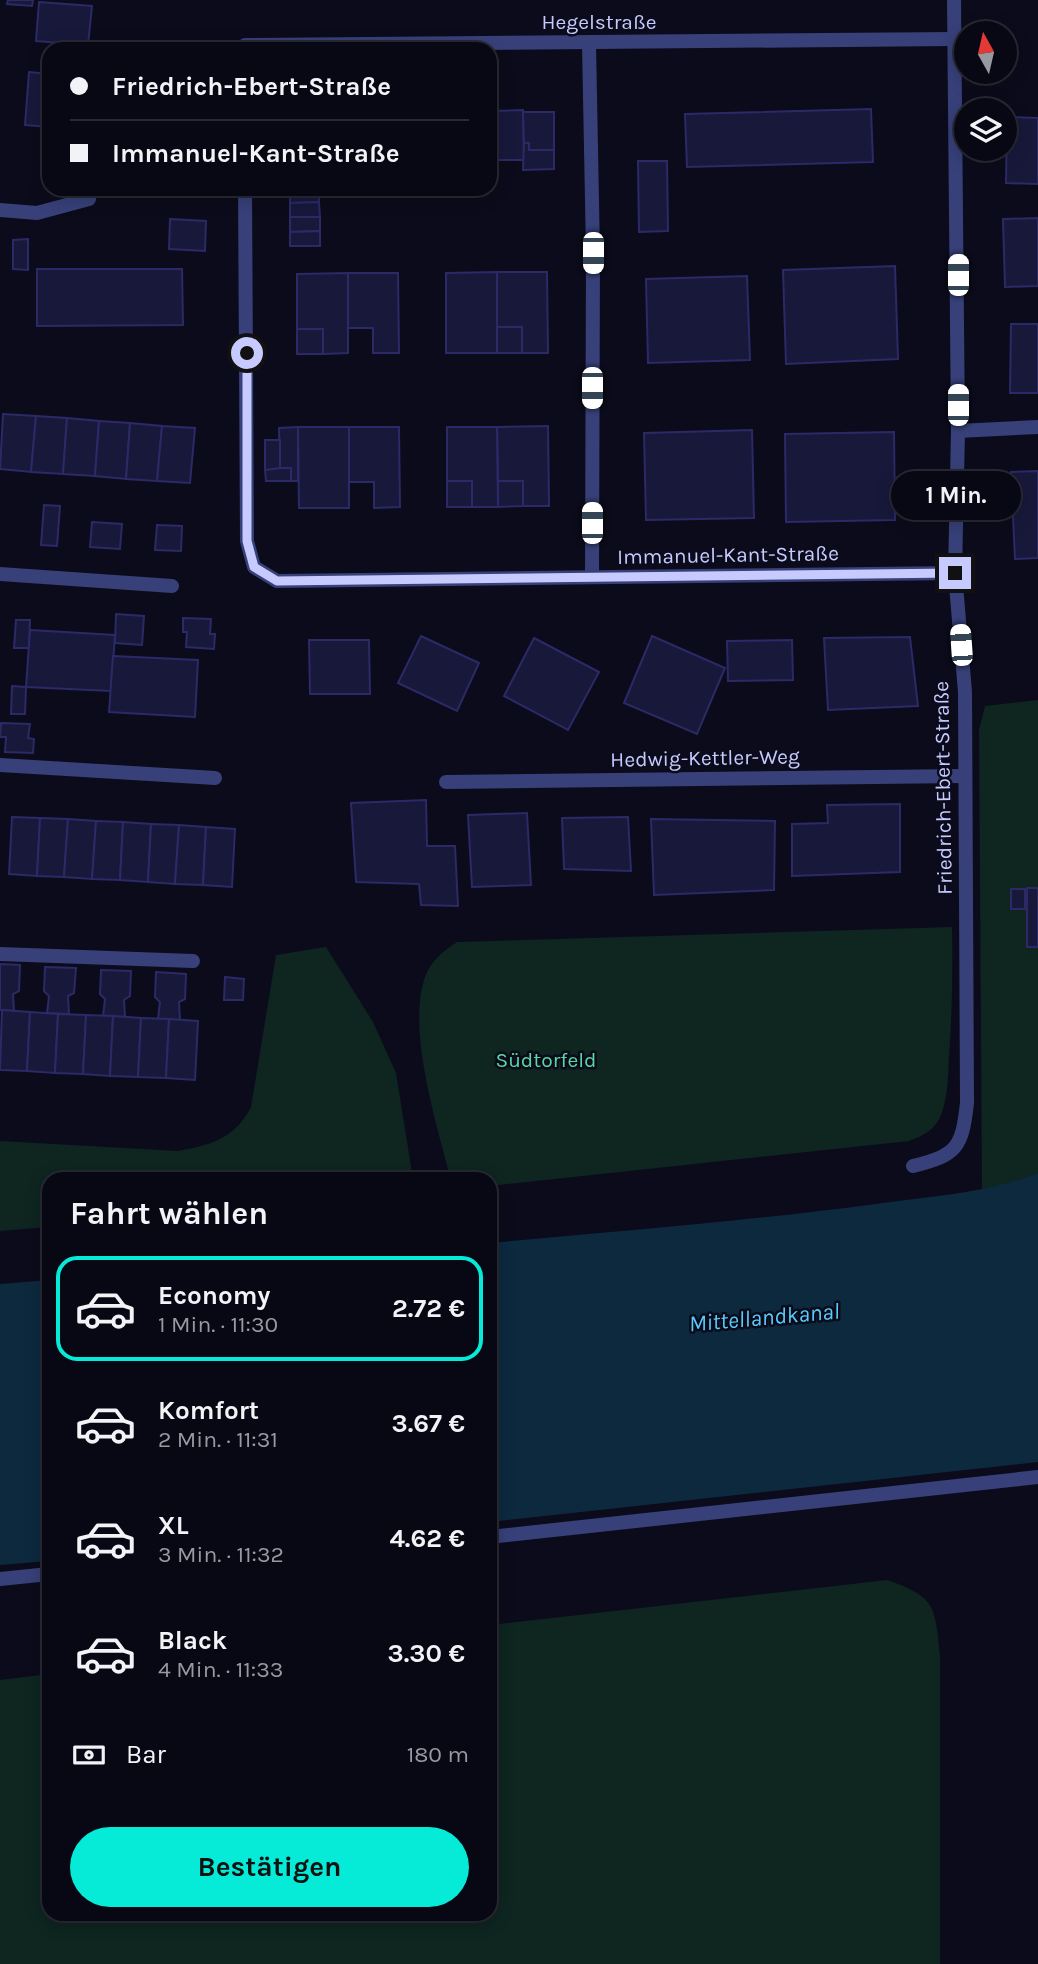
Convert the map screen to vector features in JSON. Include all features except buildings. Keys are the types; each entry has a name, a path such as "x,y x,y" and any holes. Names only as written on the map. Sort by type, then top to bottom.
{"street":[{"name":"Friedrich-Ebert-Straße","path":"954,0 954,21"},
{"name":"Hegelstraße","path":"497,45 954,39"},
{"path":"589,44 593,253 592,577"},
{"name":"Friedrich-Ebert-Straße","path":"913,1166 942,1158 958,1145 965,1126 967,1103 965,692 955,573 958,431 954,84"},
{"name":"Immanuel-Kant-Straße","path":"245,196 247,541 254,567 277,581 955,573"},
{"path":"0,211 37,213 89,198"},
{"path":"958,431 1038,427"},
{"path":"0,574 172,586"},
{"path":"0,765 215,778"},
{"name":"Hedwig-Kettler-Weg","path":"446,782 965,776"},
{"path":"0,954 193,961"},
{"path":"497,1535 1038,1477"},
{"path":"0,1579 42,1575"}],"green space":[{"path":"1038,700 1038,1182 982,1189 979,730 985,706"},
{"name":"Südtorfeld","path":"952,927 952,1008 948,1079 943,1108 938,1120 928,1132 909,1141 497,1185 497,1172 451,1172 424,1070 419,1017 421,993 427,972 436,958 457,942"},
{"path":"326,947 373,1022 396,1073 412,1172 42,1172 42,1228 0,1231 0,1141 178,1151 221,1139 237,1127 251,1107 276,955"},
{"path":"887,1580 924,1598 934,1614 940,1655 940,1964 0,1964 0,1680 42,1675 42,1921 497,1921 497,1624"}],"water":[{"name":"Mittellandkanal","path":"1038,1173 1038,1462 497,1521 497,1242 732,1221 876,1204 938,1196 1019,1180"},
{"path":"42,1281 42,1562 0,1565 0,1284"}],"route":[{"path":"247,353 247,541 254,567 277,581 955,573"}]}
